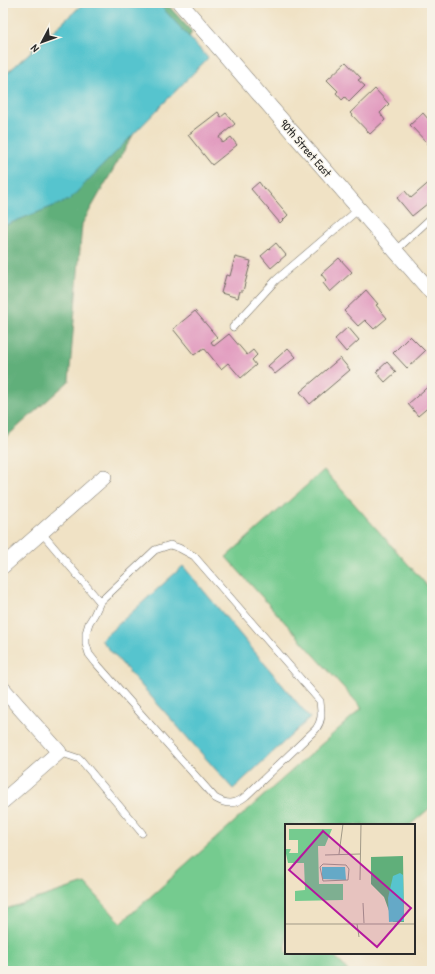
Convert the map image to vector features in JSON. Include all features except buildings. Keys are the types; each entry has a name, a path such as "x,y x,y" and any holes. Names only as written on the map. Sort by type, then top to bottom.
{"street":[{"name":"90th Street East","path":"180,3 432,293"},
{"path":"3,566 104,477"},
{"path":"3,689 58,752 3,801"}],"lane":[{"path":"233,327 276,280 359,209"},
{"path":"395,251 432,217"},
{"path":"41,532 100,602"},
{"path":"170,545 187,551 200,562 320,701 322,717 320,723 316,729 240,800 234,803 221,802 215,798 89,654 86,644 88,623 94,615 100,602 154,550 170,545"},
{"path":"58,752 80,760 142,833"}],"green space":[{"path":"84,3 166,3 192,32 82,224 69,381 3,440 3,77"},
{"path":"324,470 432,591 432,806 411,824 285,824 285,954 333,954 348,971 3,971 3,910 85,883 121,923 362,708 226,557"}],"water":[{"path":"84,3 158,3 208,58 69,200 3,226 3,77"},
{"path":"183,566 310,718 233,789 101,640"}]}
